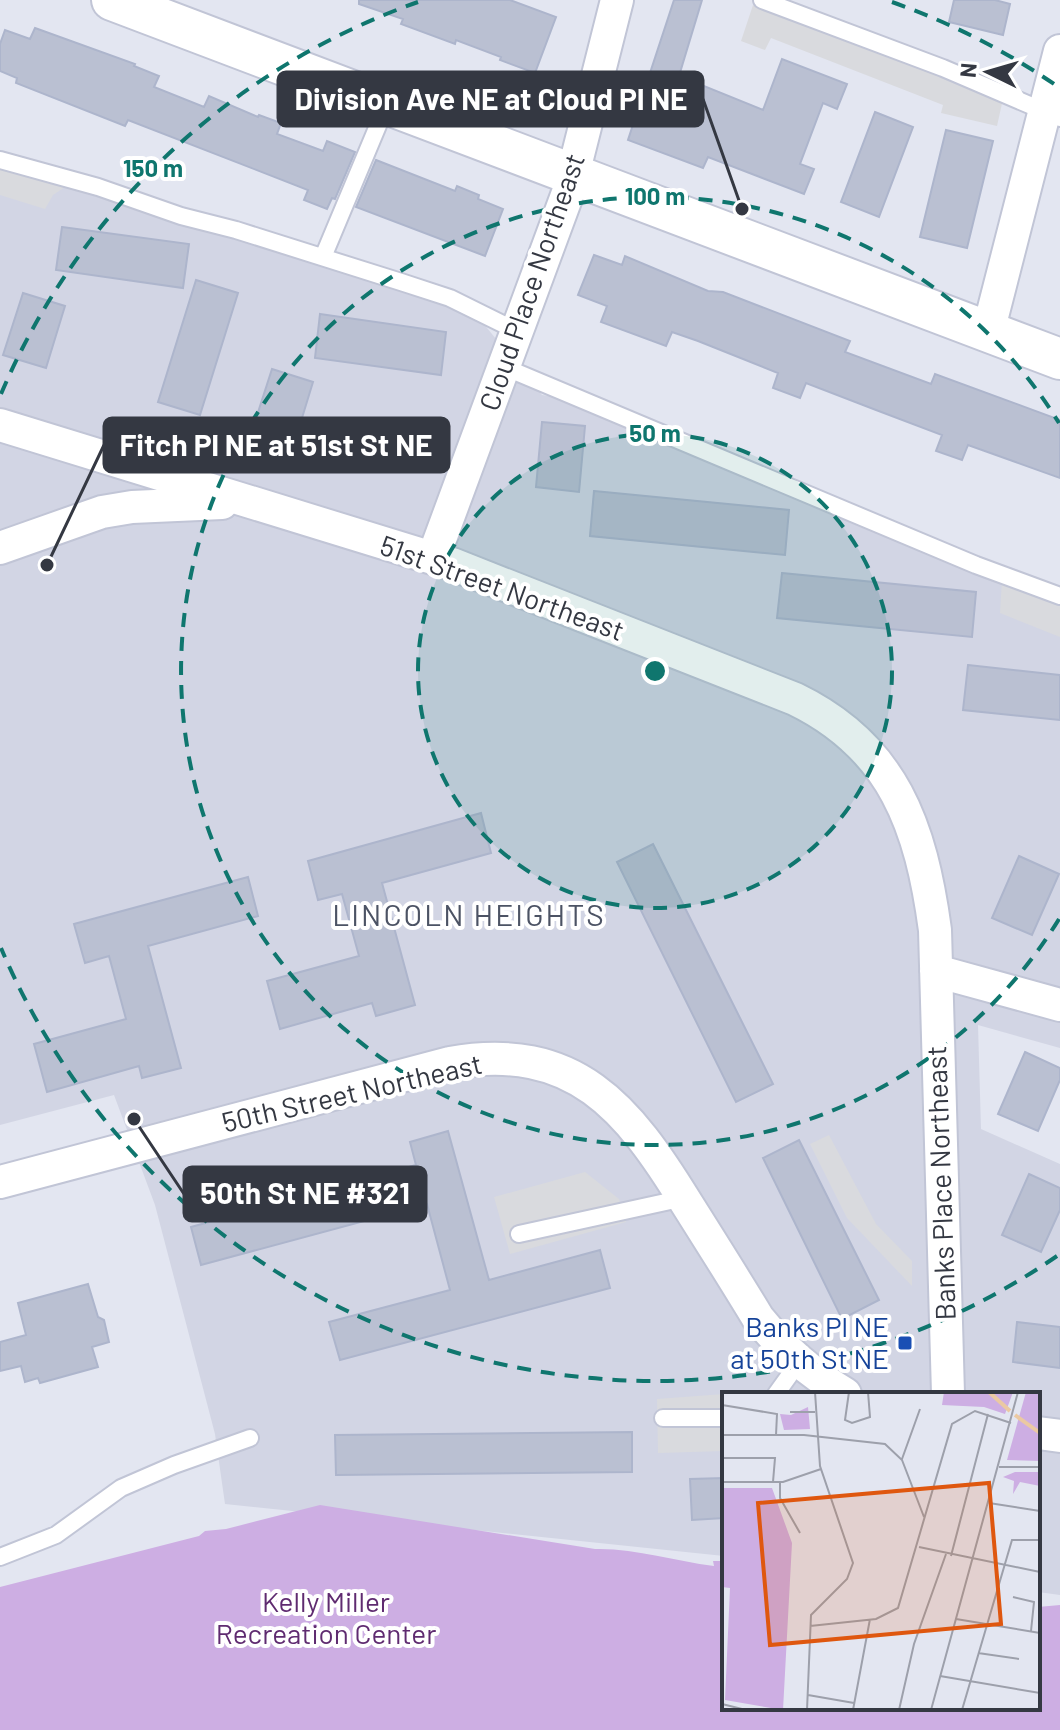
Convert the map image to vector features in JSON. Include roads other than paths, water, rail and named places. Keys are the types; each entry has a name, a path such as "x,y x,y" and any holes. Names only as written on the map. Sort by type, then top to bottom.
{"street":[{"path":"112,0 155,8 387,104 1060,359"},
{"name":"Cloud Place Northeast","path":"433,558 573,174 617,0"},
{"path":"988,332 1052,115 1060,51"},
{"name":"51st Street Northeast","path":"0,425 433,558 795,699 824,714 850,733 883,770 901,797 912,824 929,890 935,930 936,971"},
{"path":"0,548 92,514 132,507 223,503 281,513"},
{"path":"936,971 1060,1005"},
{"name":"Banks Place Northeast","path":"936,971 948,1392"},
{"name":"50th Street Northeast","path":"0,1182 450,1063 499,1059 547,1067 570,1075 600,1094 642,1134 758,1318 799,1362 842,1392"},
{"path":"1040,1433 1060,1436"}],"lane":[{"path":"762,0 943,68 1052,115"},
{"path":"323,257 387,104"},
{"path":"0,160 98,187 181,216 450,298 517,331"},
{"path":"504,367 976,565 1060,596"},
{"path":"519,1234 684,1198"},
{"path":"777,1392 799,1362"},
{"path":"663,1418 722,1418"},
{"path":"0,1557 56,1535 121,1488 250,1438"}],"place":[{"name":"Division Ave NE at Cloud Pl NE","path":"742,209"},
{"name":"Fitch Pl NE at 51st St NE","path":"47,565"},
{"name":"50th St NE #321","path":"134,1119"},
{"name":"Banks Pl NE at 50th St NE","path":"905,1343"}],"district":[{"name":"LINCOLN HEIGHTS","path":"469,916"}],"park label":[{"name":"Kelly Miller Recreation Center","path":"326,1618"}]}
